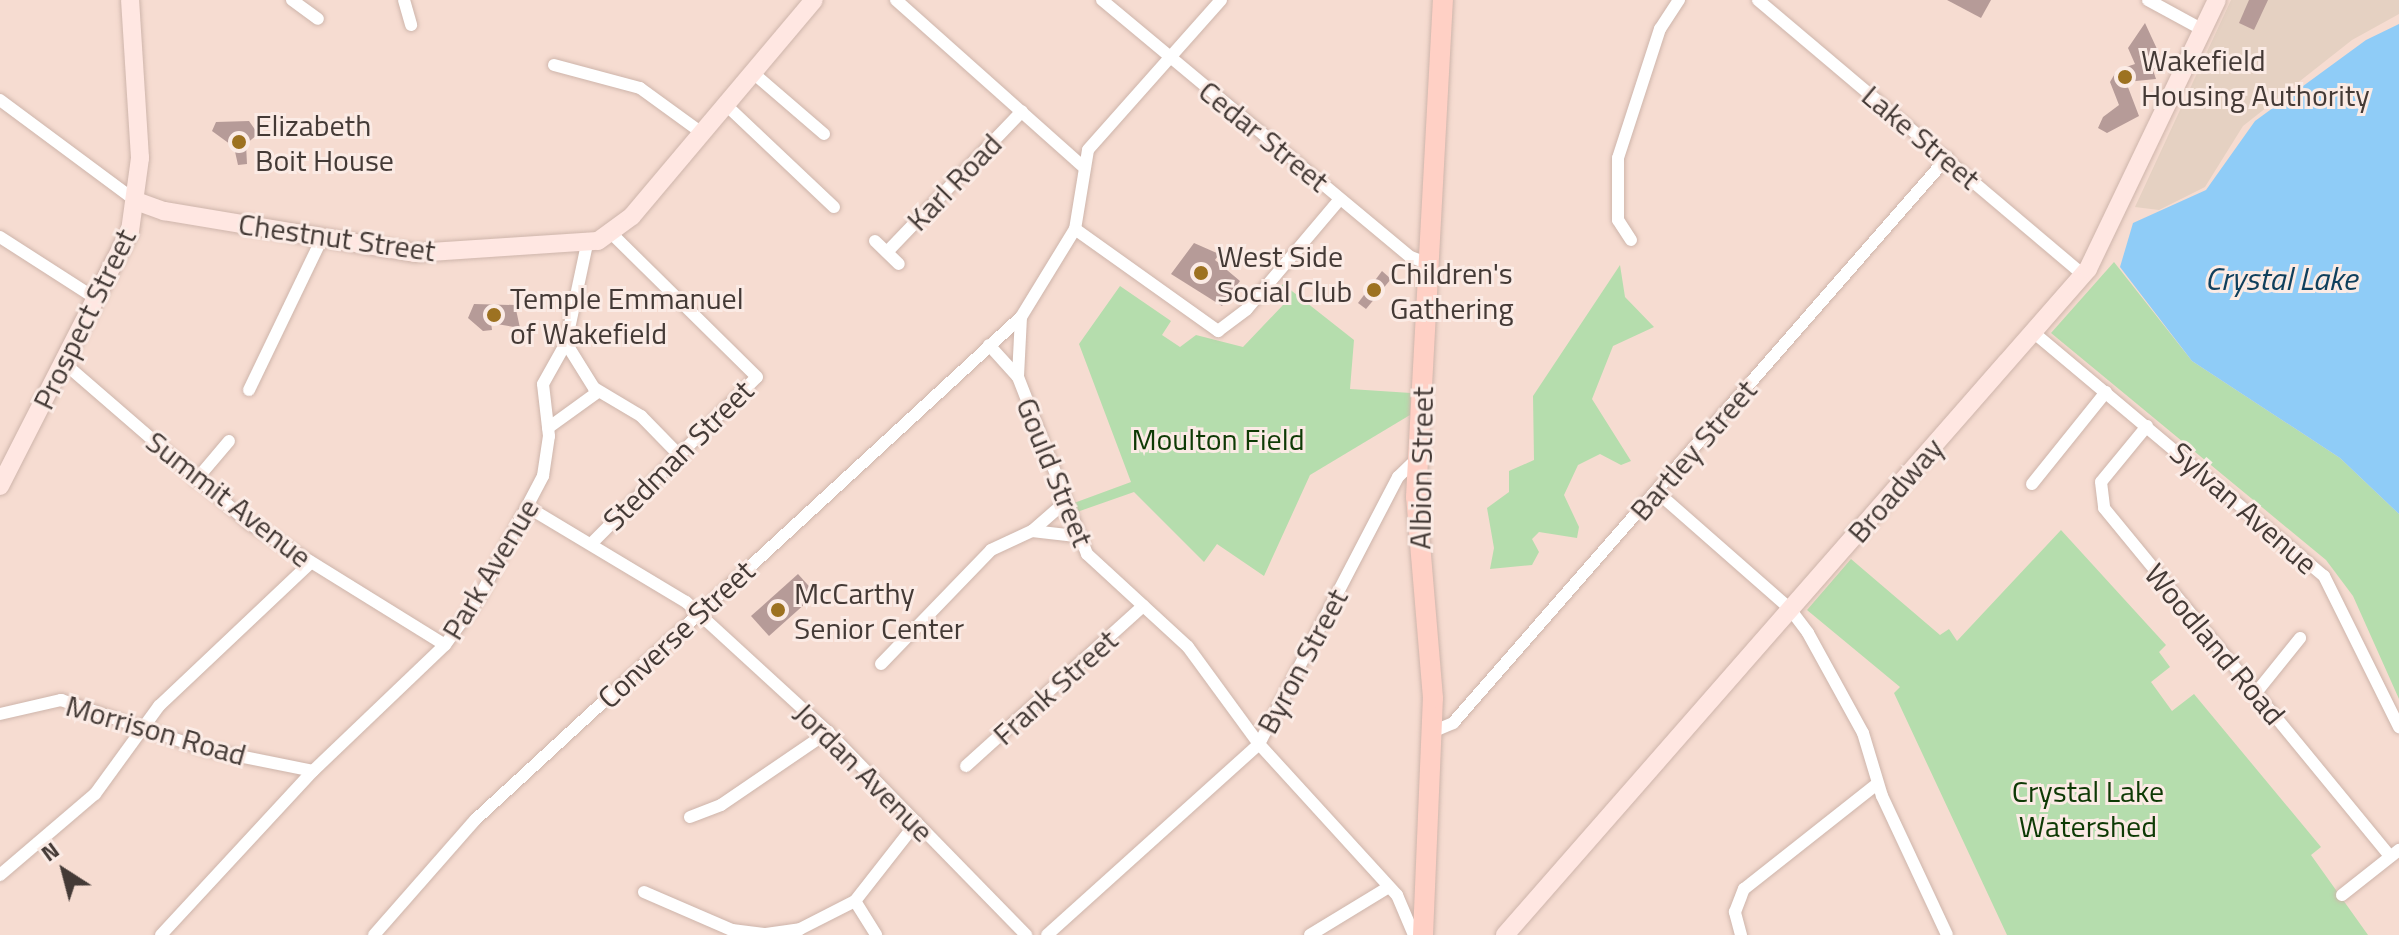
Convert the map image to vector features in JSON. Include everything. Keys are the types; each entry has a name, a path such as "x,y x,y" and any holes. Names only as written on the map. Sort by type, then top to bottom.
{"main road":[{"name":"Albion Street","path":"1423,935 1432,732 1416,533 1443,0"}],"street":[{"name":"Prospect Street","path":"0,486 5,462 64,363 125,245 136,201 130,0"},
{"path":"292,0 318,19"},
{"path":"404,0 411,25"},
{"name":"Chestnut Street","path":"136,201 322,238 427,253 587,244 612,234 814,0"},
{"path":"896,0 1082,166"},
{"name":"Cedar Street","path":"1102,0 1411,257 1429,264"},
{"name":"Gould Street","path":"1221,0 1102,132 1082,166 1075,229 1021,317 1018,377 1076,536 1099,569 1188,647 1259,744 1393,891 1414,935"},
{"path":"1631,240 1618,220 1618,158 1660,29 1679,0"},
{"name":"Lake Street","path":"1758,0 2083,275"},
{"path":"2148,0 2203,30"},
{"name":"Broadway","path":"1505,935 2083,275 2112,228 2217,0"},
{"path":"554,65 653,95 702,133"},
{"path":"752,72 824,134"},
{"path":"0,100 136,201"},
{"path":"725,104 834,207"},
{"name":"Karl Road","path":"887,252 1022,111"},
{"name":"Bartley Street","path":"1432,732 1453,723 1947,158"},
{"path":"1075,229 1218,331 1247,309 1340,199"},
{"name":"Stedman Street","path":"591,544 753,386 757,374 612,234"},
{"path":"0,237 98,300"},
{"path":"249,390 322,238"},
{"name":"Karl Road","path":"875,241 899,264"},
{"name":"Park Avenue","path":"161,935 313,771 445,645 531,509 547,462 548,428 543,384 566,343 587,244"},
{"name":"Converse Street","path":"374,935 475,820 1021,317"},
{"name":"Sylvan Avenue","path":"2033,332 2324,576 2399,727"},
{"path":"566,343 598,392 641,416 681,457"},
{"path":"989,345 1018,377"},
{"name":"Summit Avenue","path":"64,363 196,480 309,564 445,645"},
{"path":"548,428 598,392"},
{"path":"2032,484 2106,392"},
{"name":"Woodland Road","path":"2147,426 2101,482 2103,505 2255,694 2395,853"},
{"path":"196,480 229,441"},
{"name":"Byron Street","path":"1047,935 1259,744 1397,479 1418,458"},
{"path":"1657,492 1790,609 1860,726 1877,784 1947,935"},
{"path":"881,664 991,550 1032,531 1064,503"},
{"name":"Jordan Avenue","path":"531,509 698,613 828,732 1026,935"},
{"path":"1032,531 1076,536"},
{"path":"0,875 95,794 141,726 309,564"},
{"name":"Frank Street","path":"966,766 1143,606"},
{"path":"2255,694 2300,638"},
{"name":"Morrison Road","path":"0,714 61,700 204,749 313,771"},
{"path":"690,817 717,808 828,732"},
{"path":"1741,935 1735,906 1751,881 1877,784"},
{"path":"644,892 714,924 766,934 817,923 855,901 917,822"},
{"path":"2342,895 2395,853"},
{"path":"1310,935 1393,891 1425,891"},
{"path":"855,901 876,935"}],"shaded area":[{"path":"2231,0 2399,0 2399,14 2352,40 2243,126 2205,187 2159,210 2135,207"}],"green space":[{"path":"2114,262 2192,361 2340,458 2399,514 2399,699 2353,596 2326,560 2051,333"},
{"path":"1620,265 1625,297 1654,327 1613,346 1592,399 1631,461 1621,465 1600,454 1578,465 1564,495 1579,527 1577,538 1539,532 1532,539 1539,552 1532,565 1490,569 1494,548 1487,508 1509,492 1509,471 1534,460 1533,396"},
{"name":"Moulton Field","path":"1283,284 1354,340 1350,389 1411,393 1410,415 1310,475 1264,576 1217,544 1204,562 1134,492 1077,512 1074,503 1131,482 1079,344 1120,286 1171,321 1162,335 1180,347 1196,335 1243,347 1283,305 1273,296"},
{"name":"Crystal Lake Watershed","path":"2061,530 2166,645 2159,652 2170,667 2151,682 2172,711 2194,694 2321,847 2311,855 2368,935 2007,935 1894,693 1900,687 1807,610 1851,559 1940,635 1949,629 1957,641"}],"water":[{"name":"Crystal Lake","path":"2399,24 2399,514 2340,458 2192,361 2120,267 2133,223 2206,190 2255,121 2366,40"}],"building":[{"path":"1947,0 1991,0 1981,18"},
{"path":"2249,0 2268,0 2254,30 2239,23"},
{"name":"Wakefield Housing Authority","path":"2145,23 2163,62 2153,70 2156,79 2126,82 2139,116 2107,133 2098,128 2103,117 2119,105 2110,82 2117,70 2135,64 2128,48"},
{"name":"Elizabeth Boit House","path":"249,121 258,134 246,144 247,164 238,165 234,147 212,131 216,122"},
{"name":"West Side Social Club","path":"1194,243 1219,254 1215,260 1240,281 1222,306 1171,274"},
{"name":"Children's Gathering","path":"1382,271 1391,279 1366,309 1358,303"},
{"name":"Temple Emmanuel of Wakefield","path":"474,304 515,305 520,328 491,323 492,330 483,331 468,318"},
{"name":"McCarthy Senior Center","path":"798,574 816,594 769,636 751,616"}],"place":[{"name":"Wakefield Housing Authority","path":"2125,77"},
{"name":"Elizabeth Boit House","path":"239,142"},
{"name":"West Side Social Club","path":"1201,273"},
{"name":"Children's Gathering","path":"1374,290"},
{"name":"Temple Emmanuel of Wakefield","path":"494,315"},
{"name":"McCarthy Senior Center","path":"778,610"}]}
